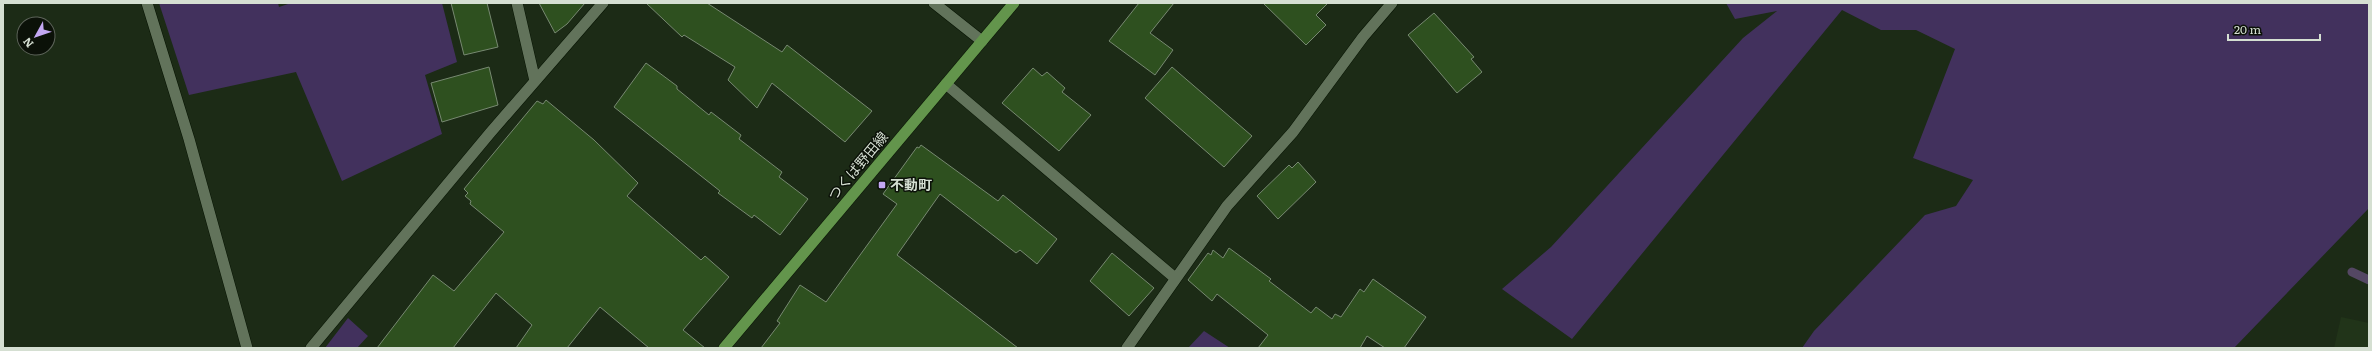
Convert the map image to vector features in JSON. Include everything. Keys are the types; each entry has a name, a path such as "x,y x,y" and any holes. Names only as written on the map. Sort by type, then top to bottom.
{"main road":[{"name":"つくば野田線","path":"724,348 1014,3"}],"street":[{"path":"146,3 189,139 247,348"},
{"path":"517,3 535,81"},
{"path":"311,348 535,81 603,3"},
{"path":"934,3 982,41"},
{"path":"1127,348 1174,278 1227,206 1293,132 1363,37 1392,3"},
{"path":"946,84 1174,278"}],"shaded area":[{"path":"159,3 278,3 279,7 291,3 442,3 457,62 425,75 442,134 342,181 296,72 189,95"},
{"path":"1726,3 2369,3 2369,208 2234,348 1802,348 1814,331 1925,215 1956,206 1973,180 1913,158 1955,49 1916,30 1881,30 1842,10 1572,339 1502,289 1551,247 1743,38 1777,11 1735,19"},
{"path":"2341,317 2369,323 2369,348 2334,348"},
{"path":"348,318 368,336 357,348 325,348"},
{"path":"1204,331 1230,348 1188,348"}],"building":[{"path":"451,3 487,3 498,47 464,55"},
{"path":"539,3 585,3 567,24 555,33"},
{"path":"646,3 707,3 782,52 787,45 872,111 845,142 772,83 757,108 728,80 735,67 684,35 682,37"},
{"path":"1139,3 1174,3 1150,33 1173,50 1155,75 1109,41"},
{"path":"1263,3 1328,3 1316,15 1326,25 1306,45"},
{"path":"1434,13 1474,57 1471,59 1482,72 1457,93 1408,35"},
{"path":"646,63 677,86 677,89 709,115 711,112 741,135 739,139 782,172 779,177 808,199 780,235 754,215 752,218 718,193 720,191 614,107"},
{"path":"489,67 498,105 442,122 431,83"},
{"path":"1172,67 1252,136 1224,167 1145,98"},
{"path":"1033,68 1042,76 1047,72 1065,88 1062,92 1091,115 1059,151 1002,103"},
{"path":"546,100 594,140 638,183 627,196 701,260 705,256 729,277 683,330 705,348 649,348 600,307 567,348 516,348 532,325 496,293 453,348 377,348 433,275 454,291 504,232 470,204 471,201 465,196 468,193 464,189 537,101 543,104"},
{"path":"921,145 998,201 1003,195 1057,239 1037,264 1020,250 1016,253 940,194 897,255 1018,348 761,348 780,323 777,321 800,285 826,302 897,204 883,194 917,147 919,148"},
{"path":"1298,162 1316,182 1278,219 1257,196 1289,165 1292,168"},
{"path":"1229,248 1271,279 1269,281 1311,313 1316,307 1332,319 1335,314 1341,317 1360,289 1364,292 1373,279 1426,317 1404,348 1385,348 1367,336 1360,348 1258,348 1268,335 1217,294 1212,301 1188,280 1208,253 1211,255 1213,250 1223,258"},
{"path":"1112,253 1154,288 1129,316 1090,281"}],"waterway":[{"path":"2352,272 2369,280"}],"place":[{"name":"不動町","path":"882,185"}]}
